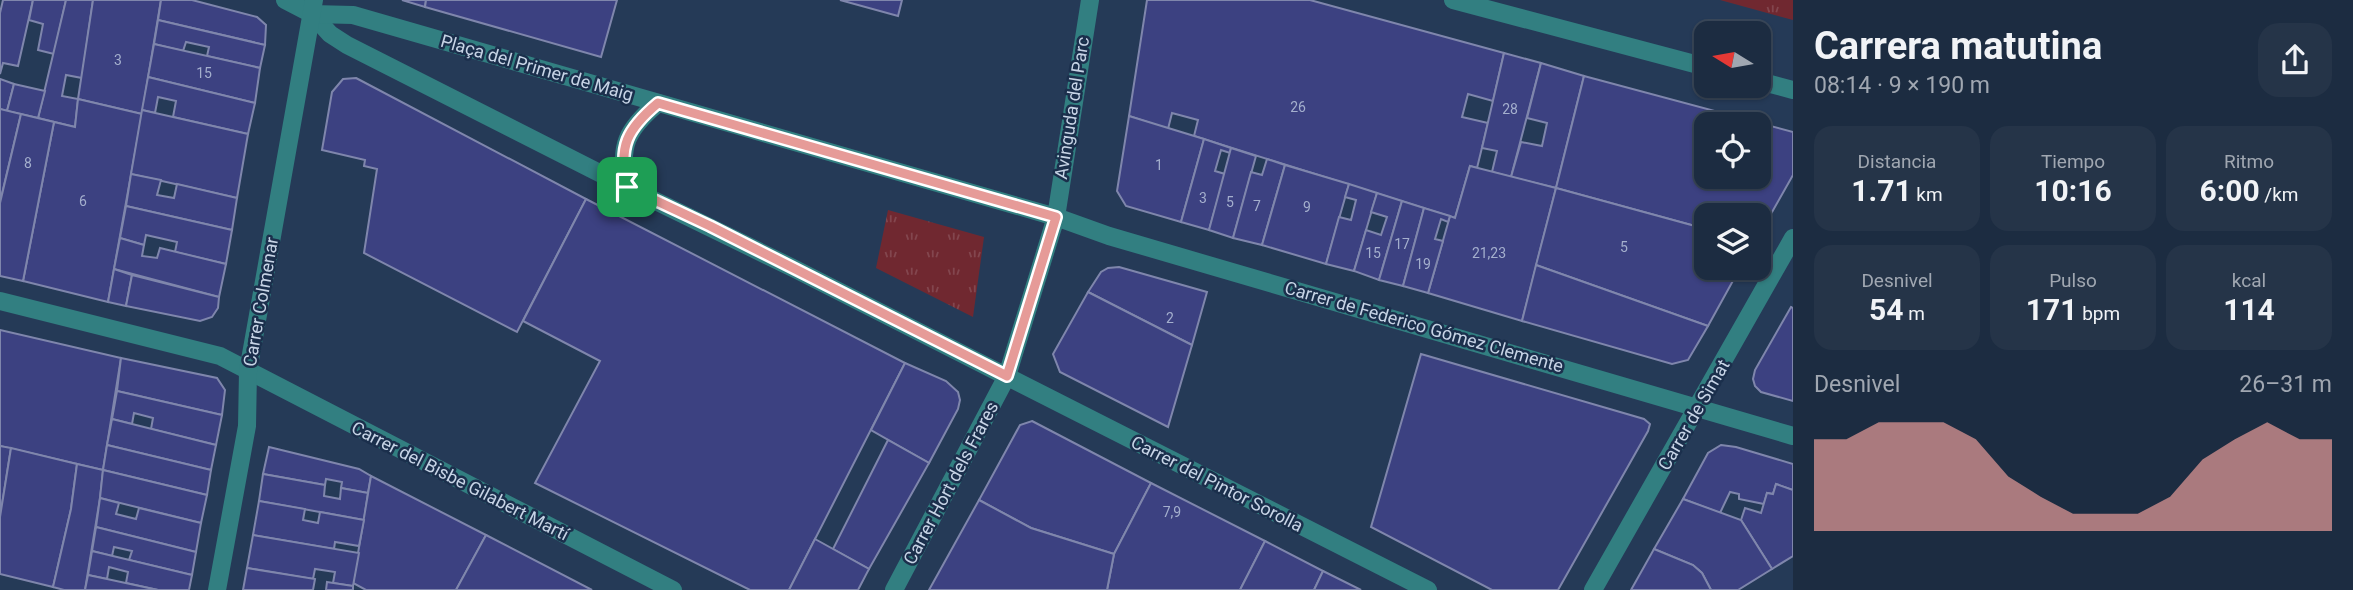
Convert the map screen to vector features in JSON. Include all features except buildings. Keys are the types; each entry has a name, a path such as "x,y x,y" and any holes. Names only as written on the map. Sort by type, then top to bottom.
{"street":[{"path":"285,0 313,7 330,34 347,45 1007,376 1056,217"},
{"name":"Avinguda del Parc","path":"1056,217 1090,0"},
{"path":"1453,0 1694,64"},
{"name":"Plaça del Primer de Maig","path":"313,7 353,15 1056,217"},
{"name":"Carrer Colmenar","path":"217,590 247,426 248,371 313,7"},
{"path":"1771,84 1793,90"},
{"path":"627,187 623,167 624,149 630,132 658,103"},
{"name":"Carrer de Federico Gómez Clemente","path":"1056,217 1109,236 1793,436"},
{"name":"Carrer de Simat","path":"1593,590 1793,238"},
{"name":"Carrer del Bisbe Gilabert Martí","path":"0,301 220,356 673,590"},
{"name":"Carrer Hort dels Frares","path":"894,590 1007,376"},
{"name":"Carrer del Pintor Sorolla","path":"1007,376 1428,590"}],"green space":[{"path":"1720,0 1793,0 1793,20"},
{"path":"888,210 984,237 973,317 876,268"}],"route":[{"path":"658,103 1056,217 1007,376 627,187 623,167 624,149 630,132 658,103"}]}
